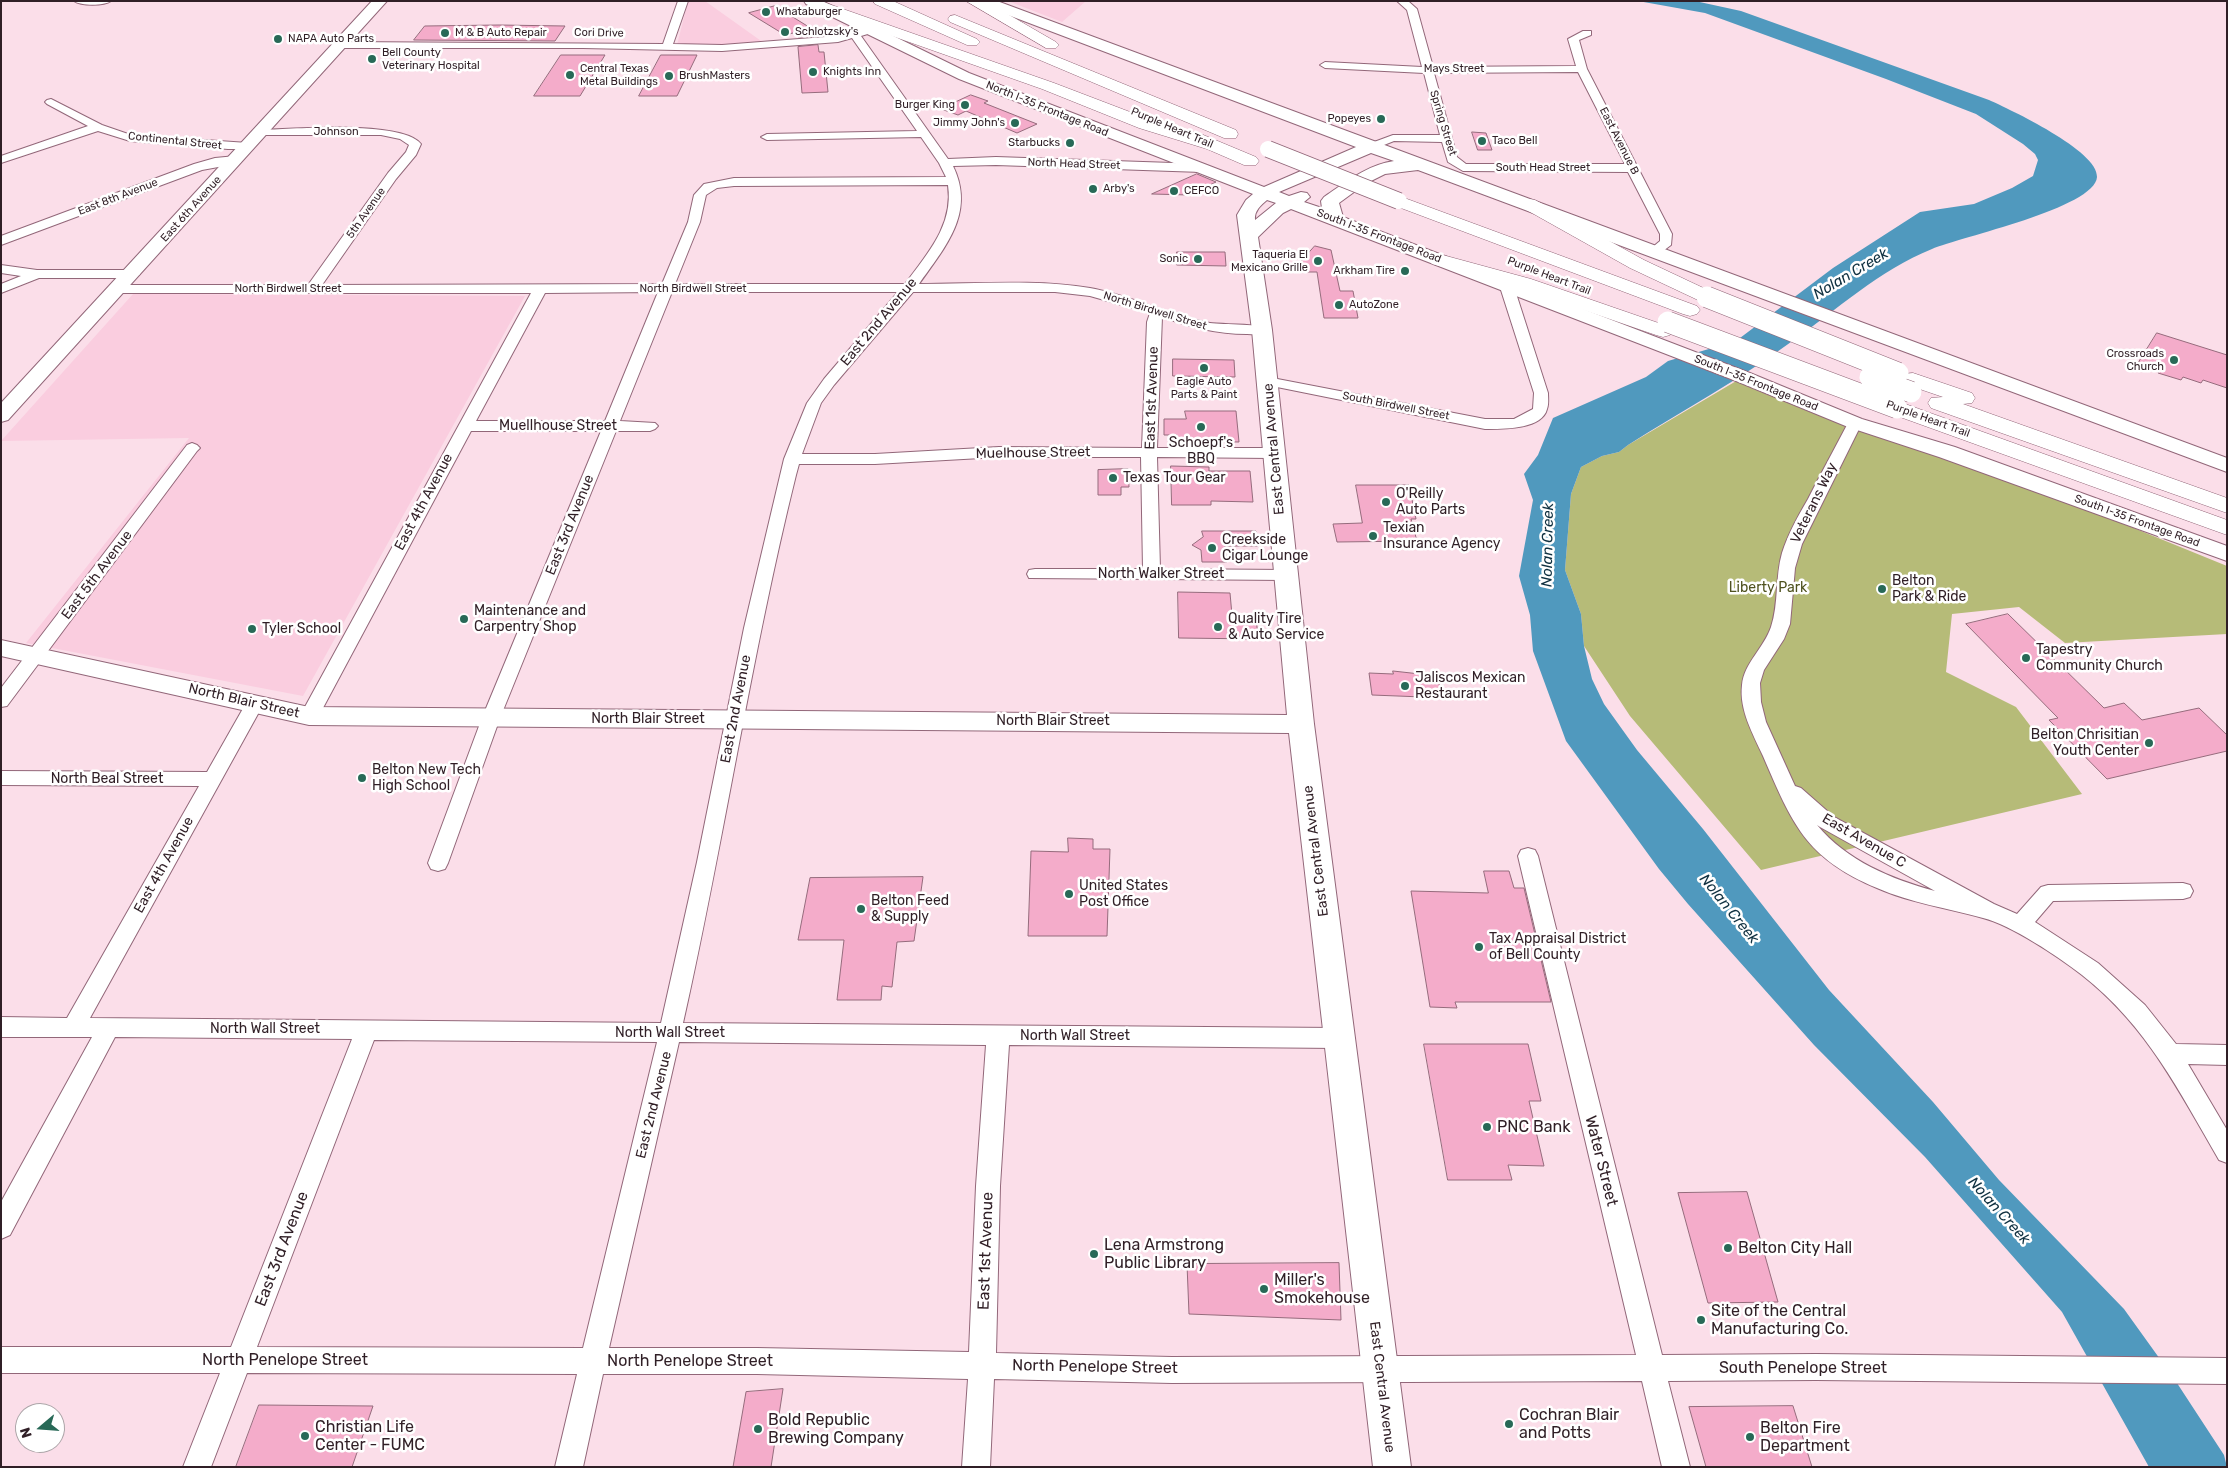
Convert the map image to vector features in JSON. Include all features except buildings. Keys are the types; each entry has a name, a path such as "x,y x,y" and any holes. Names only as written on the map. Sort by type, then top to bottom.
{"highway":[{"name":"Purple Heart Trail","path":"880,1 1211,145 1666,327"},
{"name":"Purple Heart Trail","path":"915,1 1002,40 1220,130 1399,201 1690,310 2227,528"},
{"path":"973,1 1059,49 1220,130"},
{"path":"814,3 883,29 1018,75 1145,124 1211,145"},
{"path":"1529,204 1637,264 1901,395"},
{"path":"1439,260 1475,268 1666,327 1749,362 1901,395 2121,455 2227,499"},
{"name":"Purple Heart Trail","path":"1901,395 2227,506"}],"main road":[{"name":"East 6th Avenue","path":"1,416 262,133 380,1"},
{"path":"984,1 1390,155 1455,170 1529,204 2227,466"},
{"name":"North I-35 Frontage Road","path":"814,3 863,33 1022,100 1290,202"},
{"path":"1202,168 1247,179 1268,178 1332,143 1333,138 1326,130"},
{"name":"East Central Avenue","path":"1370,147 1266,192 1252,204 1246,215 1268,381 1301,724 1392,1467"},
{"name":"East Central Avenue","path":"1250,235 1267,217 1290,202 1390,155"},
{"path":"1336,220 1330,208 1330,201 1376,170 1404,165 1455,170"},
{"name":"South I-35 Frontage Road","path":"1290,202 1855,423 1947,452 2227,554"},
{"name":"North Blair Street","path":"1,648 309,716 1301,724"}],"street":[{"path":"79,1 106,1"},
{"path":"667,47 683,1"},
{"name":"Spring Street","path":"1402,1 1412,10 1455,170"},
{"name":"Cori Drive","path":"340,45 742,47 863,33"},
{"name":"East 2nd Avenue","path":"569,1467 592,1362 671,1033 751,632 792,459 803,426 814,403 829,382 909,288 938,250 950,228 956,195 954,181 946,163 923,134 863,33"},
{"name":"East Avenue B","path":"1587,33 1573,39 1582,69 1666,234 1666,242 1654,251"},
{"name":"Mays Street","path":"1325,65 1427,70 1582,69"},
{"name":"Continental Street","path":"51,102 98,127 130,138 248,146"},
{"path":"1,160 98,127"},
{"name":"Johnson","path":"262,133 381,132 410,139"},
{"path":"767,137 923,134"},
{"name":"East Central Avenue","path":"1370,147 1393,138 1447,140"},
{"name":"5th Avenue","path":"312,289 392,176 412,153 415,144 410,139"},
{"name":"East Central Avenue","path":"1390,155 1423,139"},
{"name":"East 8th Avenue","path":"1,241 198,167 215,162 236,160"},
{"name":"North Head Street","path":"946,163 996,161 1202,168"},
{"name":"South Head Street","path":"1455,170 1463,167 1633,168"},
{"path":"703,189 711,184 734,182 954,181"},
{"name":"East 3rd Avenue","path":"438,863 492,718 668,289 694,222 696,205 703,189"},
{"path":"1,269 37,274 133,274"},
{"path":"1,289 37,274"},
{"name":"South Birdwell Street","path":"1268,381 1485,424 1504,425 1525,422 1540,410 1541,393 1507,287"},
{"name":"North Birdwell Street","path":"118,289 1055,288 1090,292 1121,300 1202,326 1224,330 1262,330"},
{"name":"East 4th Avenue","path":"309,716 540,289"},
{"name":"East 1st Avenue","path":"1152,574 1149,452 1156,312"},
{"path":"1828,412 1896,342"},
{"name":"Veterans Way","path":"1784,783 1758,723 1752,701 1751,683 1753,674 1778,634 1782,617 1788,559 1795,539 1855,423"},
{"name":"Muellhouse Street","path":"465,426 650,426"},
{"name":"East 5th Avenue","path":"1,701 192,448"},
{"name":"Muelhouse Street","path":"792,459 875,459 999,452 1274,453"},
{"name":"North Walker Street","path":"1036,574 1286,575"},
{"name":"East 4th Avenue","path":"73,1028 255,703"},
{"name":"North Beal Street","path":"1,778 212,780"},
{"name":"East Avenue C","path":"1784,783 1801,819 1820,843 1856,868 1903,890 1956,905 1987,910 2021,924 2090,969 2137,1012 2170,1054 2227,1152"},
{"name":"Water Street","path":"1528,856 1676,1467"},
{"path":"2021,924 2048,893 2183,891"},
{"name":"North Wall Street","path":"1,1027 1338,1038"},
{"path":"1,1227 108,1028"},
{"name":"East 3rd Avenue","path":"197,1467 367,1030"},
{"name":"East 1st Avenue","path":"976,1467 982,1365 988,1186 998,1035"},
{"path":"2170,1054 2227,1054"},
{"name":"North Penelope Street","path":"1,1360 757,1361 1172,1370 1379,1368"},
{"name":"South Penelope Street","path":"1379,1368 1846,1368 2227,1371"}],"shaded area":[{"path":"688,1 705,1 764,43 749,46 677,45"},
{"path":"1008,1 1086,1 1062,22"},
{"path":"133,294 525,296 303,696 26,643 189,438 1,441"}],"green space":[{"name":"Liberty Park","path":"1743,377 1947,452 2227,566 2227,634 2065,643 2019,607 1952,614 1946,672 2016,707 2082,794 1761,870 1630,716 1584,646 1581,614 1565,570 1571,494 1581,467 1602,456 1619,452"}],"water":[{"name":"Nolan Creek","path":"1638,1 1695,1 1741,11 1989,100 2051,132 2084,155 2094,167 2097,177 2090,189 2074,200 2024,220 1932,249 1894,268 1859,291 1772,356 1619,452 1602,456 1581,467 1571,494 1565,570 1581,614 1584,646 1592,679 1604,704 1637,750 1703,829 1829,990 1933,1102 1999,1180 2124,1309 2175,1380 2224,1455 2227,1467 2149,1467 2062,1312 1925,1157 1814,1045 1688,904 1659,869 1566,741 1533,651 1530,615 1519,576 1533,500 1524,474 1538,455 1553,418 1646,377 1668,361 1736,341 1833,268 1920,212 1974,204 2012,188 2033,176 2038,160 2035,154 2023,144 1976,114 1705,13"}],"place":[{"name":"Whataburger","path":"766,12"},
{"name":"Schlotzsky's","path":"785,32"},
{"name":"M & B Auto Repair","path":"445,33"},
{"name":"NAPA Auto Parts","path":"278,39"},
{"name":"Bell County Veterinary Hospital","path":"372,59"},
{"name":"Knights Inn","path":"813,72"},
{"name":"Central Texas Metal Buildings","path":"570,75"},
{"name":"BrushMasters","path":"669,76"},
{"name":"Burger King","path":"965,105"},
{"name":"Popeyes","path":"1381,119"},
{"name":"Jimmy John's","path":"1015,123"},
{"name":"Taco Bell","path":"1482,141"},
{"name":"Starbucks","path":"1070,143"},
{"name":"Arby's","path":"1093,189"},
{"name":"CEFCO","path":"1174,191"},
{"name":"Sonic","path":"1198,259"},
{"name":"Taqueria El Mexicano Grille","path":"1318,261"},
{"name":"Arkham Tire","path":"1405,271"},
{"name":"AutoZone","path":"1339,305"},
{"name":"Crossroads Church","path":"2174,360"},
{"name":"Eagle Auto Parts & Paint","path":"1204,368"},
{"name":"Schoepf's BBQ","path":"1201,427"},
{"name":"Texas Tour Gear","path":"1113,478"},
{"name":"O'Reilly Auto Parts","path":"1386,502"},
{"name":"Texian Insurance Agency","path":"1373,536"},
{"name":"Creekside Cigar Lounge","path":"1212,548"},
{"name":"Belton Park & Ride","path":"1882,589"},
{"name":"Maintenance and Carpentry Shop","path":"464,619"},
{"name":"Quality Tire & Auto Service","path":"1218,627"},
{"name":"Tyler School","path":"252,629"},
{"name":"Tapestry Community Church","path":"2026,658"},
{"name":"Jaliscos Mexican Restaurant","path":"1405,686"},
{"name":"Belton Chrisitian Youth Center","path":"2149,743"},
{"name":"Belton New Tech High School","path":"362,778"},
{"name":"United States Post Office","path":"1069,894"},
{"name":"Belton Feed & Supply","path":"861,909"},
{"name":"Tax Appraisal District of Bell County","path":"1479,947"},
{"name":"PNC Bank","path":"1487,1127"},
{"name":"Belton City Hall","path":"1728,1248"},
{"name":"Lena Armstrong Public Library","path":"1094,1254"},
{"name":"Miller's Smokehouse","path":"1264,1289"},
{"name":"Site of the Central Manufacturing Co.","path":"1701,1320"},
{"name":"Cochran Blair and Potts","path":"1509,1424"},
{"name":"Bold Republic Brewing Company","path":"758,1429"},
{"name":"Christian Life Center - FUMC","path":"305,1436"},
{"name":"Belton Fire Department","path":"1750,1437"}]}
